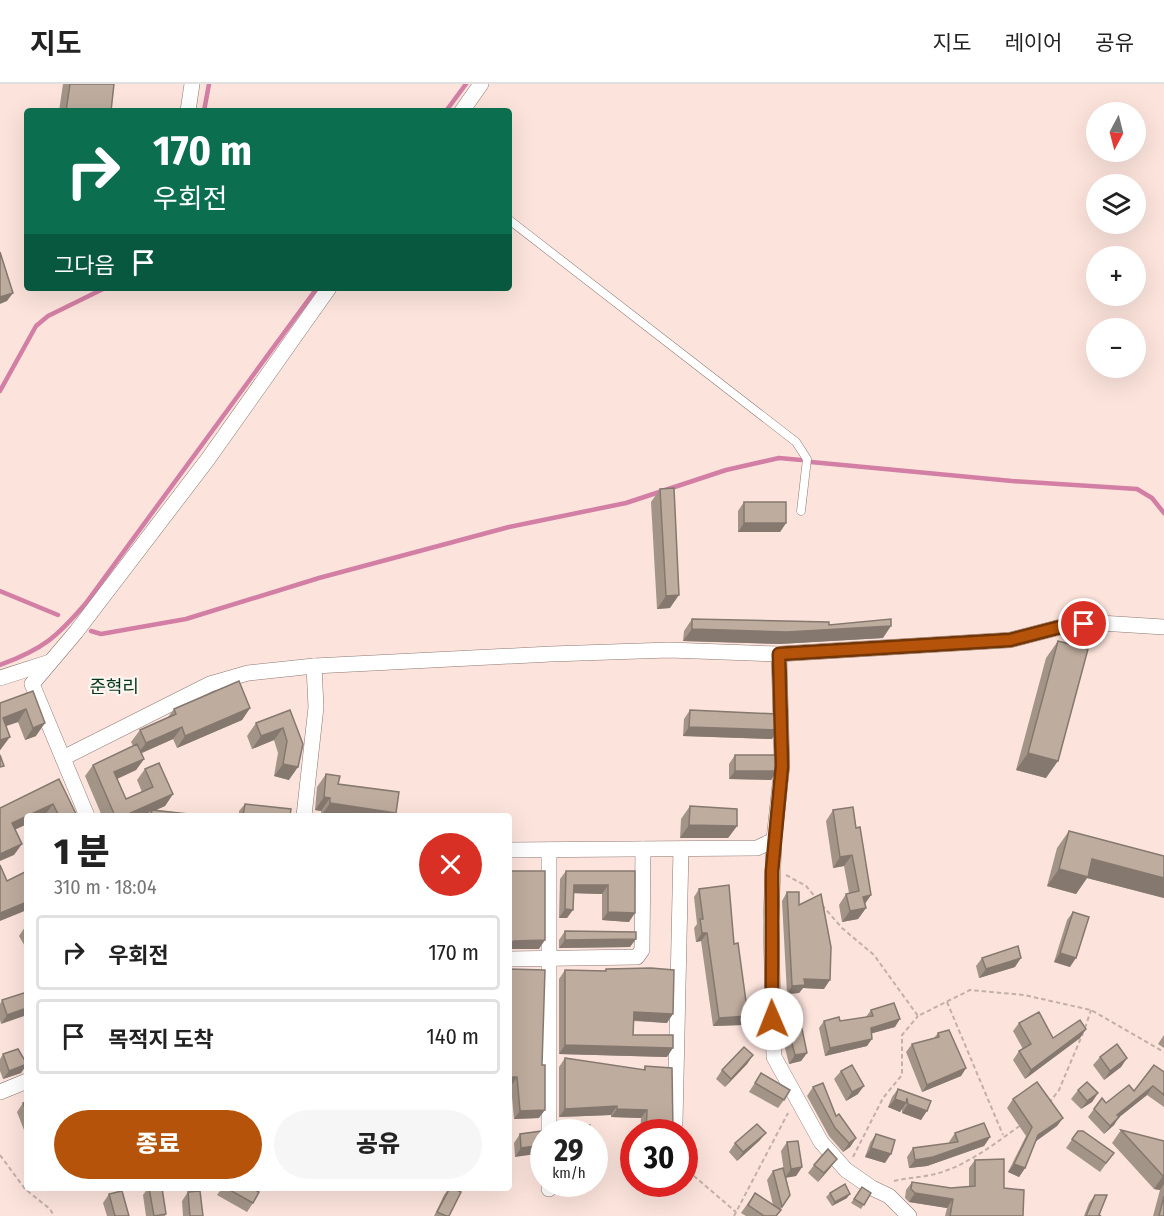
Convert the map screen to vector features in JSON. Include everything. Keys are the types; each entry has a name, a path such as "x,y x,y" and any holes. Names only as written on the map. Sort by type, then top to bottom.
{"street":[{"path":"188,108 192,84"},
{"path":"464,108 481,84"},
{"path":"86,813 32,684 208,459 327,291"},
{"path":"63,758 210,684 248,674 314,666 669,650 779,654 1010,640 1068,625 1131,624 1164,627"},
{"path":"779,654 782,766 772,871 774,1057 821,1142 846,1170 872,1188 889,1196 909,1216"},
{"path":"0,678 50,662"},
{"path":"304,813 316,708 314,666"},
{"path":"512,850 757,848 774,840"},
{"path":"512,959 637,957 642,950 643,849"},
{"path":"675,1119 681,849"},
{"path":"549,850 549,1119"},
{"path":"0,1092 24,1082"}],"lane":[{"path":"512,222 796,442 807,459 801,511"}],"path":[{"path":"772,871 788,876 806,886 842,928 874,955 918,1016"},
{"path":"846,1170 883,1098 902,1075 902,1035 918,1016 970,990 1023,995 1091,1010 1164,1052"},
{"path":"947,1002 1003,1135"},
{"path":"1047,1105 1059,1090 1091,1010"},
{"path":"698,1180 735,1214 773,1143 795,1093"},
{"path":"872,1188 945,1171 985,1151 1003,1135 1023,1124"},
{"path":"0,1155 24,1188"},
{"path":"28,1191 50,1209 54,1216"}],"building":[{"path":"70,84 114,84 111,108 66,108"},
{"path":"0,252 13,293 0,297"},
{"path":"674,488 679,595 666,596 660,489"},
{"path":"744,502 786,502 786,523 744,523"},
{"path":"692,619 829,622 829,625 891,619 891,626 787,632 692,629"},
{"path":"1058,641 1088,649 1058,761 1028,753"},
{"path":"239,681 250,708 185,736 182,727 146,743 140,730 176,714 174,709"},
{"path":"33,691 45,723 33,728 26,709 3,718 10,737 0,740 0,703"},
{"path":"290,710 303,744 298,767 283,764 287,741 283,728 261,736 256,723"},
{"path":"690,710 777,714 778,730 689,727"},
{"path":"137,744 144,759 114,772 126,799 153,787 145,769 159,763 173,794 131,813 114,813 93,765"},
{"path":"0,755 4,766 0,767"},
{"path":"735,755 778,755 777,771 735,771"},
{"path":"326,774 340,776 338,784 399,792 396,813 330,803 330,798 324,797"},
{"path":"59,779 76,813 58,813 53,804 34,813 24,813 24,817 12,823 22,844 0,854 0,808"},
{"path":"245,804 291,809 290,813 244,813"},
{"path":"690,806 737,809 737,826 689,825"},
{"path":"853,807 856,828 860,827 871,895 863,897 866,908 850,911 846,894 859,891 852,855 840,857 833,810"},
{"path":"152,810 180,813 152,813"},
{"path":"1069,831 1164,856 1164,878 1092,859 1088,877 1059,869"},
{"path":"0,865 7,881 24,872 24,903 0,913"},
{"path":"512,871 545,871 545,940 512,942"},
{"path":"566,871 635,871 635,913 608,912 608,885 574,885 573,910 565,909"},
{"path":"729,885 734,944 738,943 748,1016 719,1018 707,933 702,933 700,919 703,919 699,889"},
{"path":"787,892 799,892 799,905 821,894 831,947 830,980 804,979 805,985 792,986"},
{"path":"1073,912 1089,917 1076,958 1060,953"},
{"path":"565,931 636,932 636,939 565,940"},
{"path":"1018,946 1021,958 986,969 982,958"},
{"path":"512,969 545,970 542,1065 545,1065 545,1110 520,1111 517,1077 512,1077"},
{"path":"606,969 674,970 673,1014 634,1012 633,1035 673,1035 673,1048 565,1045 565,970 606,971"},
{"path":"24,993 24,1009 7,1015 2,1000"},
{"path":"894,1003 900,1019 871,1028 872,1039 830,1048 824,1021 839,1017 840,1021 873,1016 871,1010"},
{"path":"1039,1012 1053,1038 1080,1020 1086,1029 1031,1070 1019,1051 1031,1044 1019,1023"},
{"path":"802,1029 807,1053 795,1055 789,1032"},
{"path":"949,1030 966,1068 927,1085 912,1044 939,1037 938,1033"},
{"path":"1117,1044 1127,1058 1110,1071 1100,1057"},
{"path":"744,1047 753,1055 731,1079 722,1070"},
{"path":"18,1049 24,1059 24,1065 9,1071 3,1054"},
{"path":"565,1058 645,1070 645,1066 672,1068 673,1119 647,1119 647,1110 617,1109 617,1106 565,1109"},
{"path":"852,1065 864,1086 852,1092 841,1071"},
{"path":"1154,1065 1164,1072 1164,1095 1153,1086 1117,1115 1119,1117 1110,1126 1094,1109 1102,1098 1106,1103 1129,1085 1134,1091"},
{"path":"761,1073 790,1090 784,1100 755,1083"},
{"path":"1037,1082 1063,1118 1038,1135 1025,1168 1014,1164 1032,1127 1013,1099"},
{"path":"1087,1082 1098,1093 1087,1101 1078,1090"},
{"path":"823,1083 836,1116 839,1114 856,1138 849,1143 835,1128 813,1087"},
{"path":"898,1089 931,1101 927,1111 908,1104 907,1098 906,1103 895,1099"},
{"path":"984,1123 990,1137 933,1157 915,1160 913,1148 958,1142 955,1133"},
{"path":"757,1124 766,1133 743,1152 735,1143"},
{"path":"1121,1130 1164,1141 1164,1176 1163,1176"},
{"path":"1078,1131 1083,1131 1114,1153 1106,1163 1072,1139"},
{"path":"530,1133 530,1147 521,1148 520,1134"},
{"path":"876,1134 895,1140 891,1154 871,1148"},
{"path":"798,1141 802,1167 791,1169 787,1142"},
{"path":"828,1149 837,1159 824,1173 814,1165"},
{"path":"1004,1159 1004,1188 1024,1190 1023,1216 950,1216 953,1199 915,1193 911,1189 912,1182 951,1188 975,1186 975,1160"},
{"path":"783,1168 790,1195 782,1207 773,1171"},
{"path":"845,1184 850,1194 835,1202 830,1193"},
{"path":"862,1187 871,1193 864,1205 854,1199"},
{"path":"122,1191 129,1216 115,1216 109,1194"},
{"path":"150,1191 162,1191 166,1214 154,1216"},
{"path":"200,1191 203,1216 190,1216 188,1192"},
{"path":"231,1191 259,1192 253,1203"},
{"path":"448,1191 461,1192 449,1216 437,1212"},
{"path":"755,1193 781,1210 776,1216 764,1216 748,1205"},
{"path":"1095,1195 1107,1195 1099,1215 1101,1216 1086,1216"},
{"path":"1164,1196 1164,1216 1159,1216"}],"waterway":[{"path":"205,108 209,84"},
{"path":"448,108 466,84"},
{"path":"0,391 36,326 48,316 99,291"},
{"path":"0,665 48,641 86,603 315,291"},
{"path":"91,631 101,634 186,619 319,578 509,527 626,503 726,470 779,458 801,460"},
{"path":"811,462 1012,481 1137,489 1152,498 1164,513"},
{"path":"0,591 58,615"}],"district":[{"name":"준혁리","path":"114,687"}],"route":[{"path":"772,1019 772,871 782,766 779,654 894,645 1010,640 1068,625 1084,624"}]}
